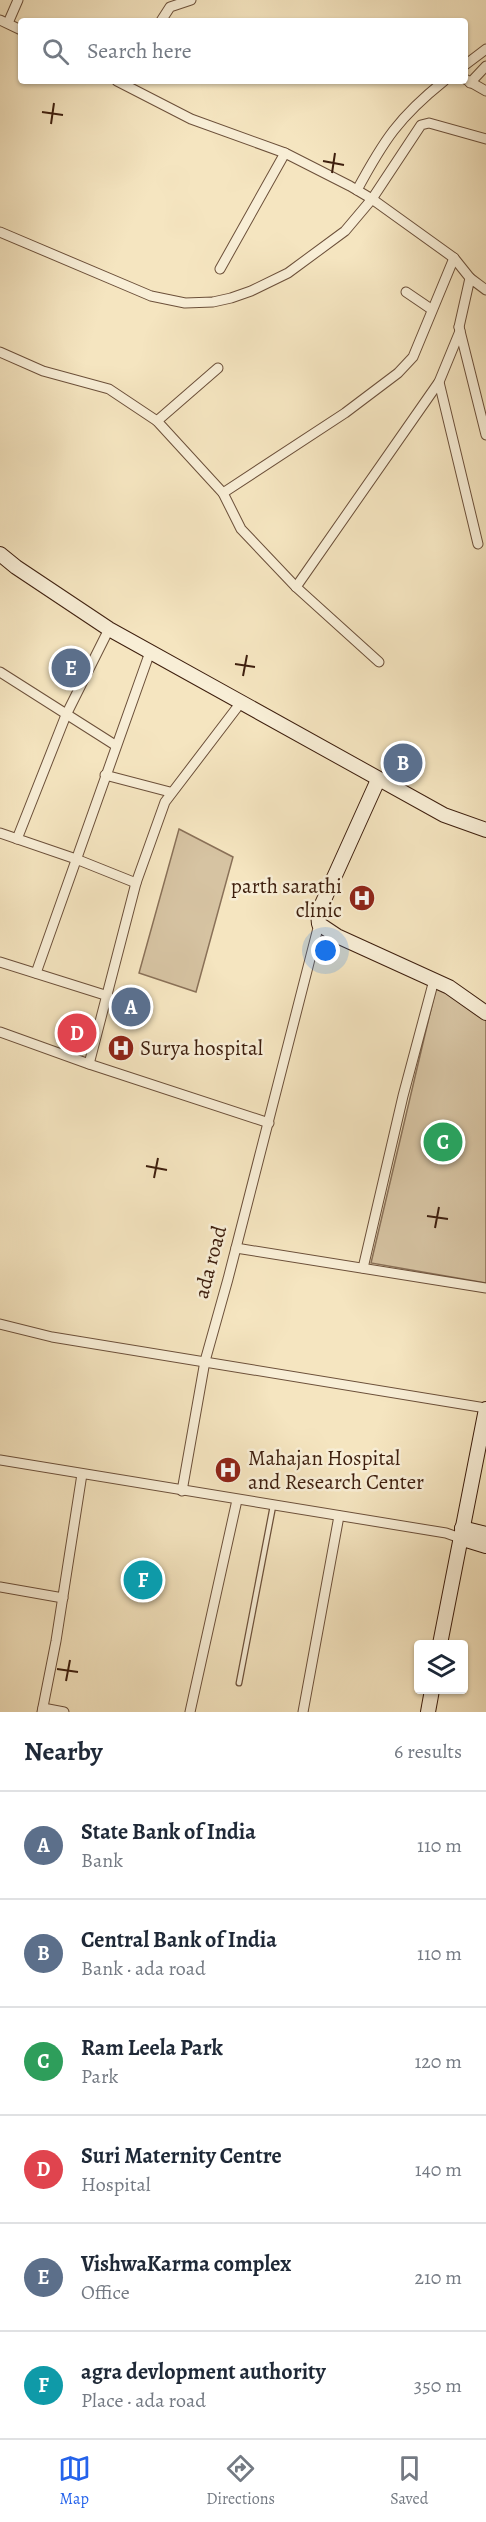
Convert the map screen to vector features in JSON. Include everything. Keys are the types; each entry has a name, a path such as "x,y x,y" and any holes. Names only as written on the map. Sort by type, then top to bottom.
{"street":[{"path":"18,0 4,22 18,29"},
{"path":"163,18 170,7 191,0"},
{"path":"468,63 486,49"},
{"path":"468,80 486,66"},
{"path":"468,82 486,91"},
{"path":"357,190 390,132 416,104 440,84"},
{"path":"133,85 191,119 285,153 357,190 454,258 470,278 486,290"},
{"path":"0,232 151,296 185,303 213,302 251,291 288,273 338,237 372,199 421,125 429,123 486,139"},
{"path":"220,268 285,153"},
{"path":"224,493 345,413 405,367 413,357 454,258"},
{"path":"296,587 439,382 460,331 470,278"},
{"path":"406,292 431,309"},
{"path":"459,327 486,435"},
{"path":"0,352 42,372 109,389 157,422 224,493 241,529 296,587 379,662"},
{"path":"157,422 218,368"},
{"path":"439,382 478,544"},
{"path":"0,554 109,629 242,701 378,780 444,815 486,830"},
{"path":"17,839 66,715 109,629"},
{"path":"36,973 150,652"},
{"path":"0,672 116,746"},
{"path":"89,1064 136,883 170,792 242,701"},
{"path":"105,775 170,792"},
{"name":"ada road","path":"182,1491 205,1361 319,924 318,913 378,780"},
{"path":"0,833 76,859 136,883"},
{"path":"319,924 338,936 449,987 486,1013"},
{"path":"0,962 108,996"},
{"path":"363,1268 403,1096 434,980"},
{"path":"0,1032 268,1123"},
{"path":"236,1248 486,1288"},
{"path":"0,1324 52,1337 486,1409 441,1640"},
{"path":"0,1460 446,1533 486,1534"},
{"path":"64,1712 43,1710 82,1474"},
{"path":"190,1712 237,1500"},
{"path":"303,1712 339,1516"},
{"path":"461,1533 486,1546"},
{"path":"0,1587 63,1598"},
{"path":"428,1712 431,1694"}],"lane":[{"path":"239,1683 273,1506"}],"shaded area":[{"path":"179,829 233,857 196,992 139,973"},
{"path":"436,988 448,993 486,1020 486,1283 371,1263"}],"place":[{"name":"VishwaKarma complex","path":"71,668"},
{"name":"Central Bank of India","path":"403,763"},
{"name":"parth sarathi clinic","path":"362,898"},
{"name":"State Bank of India","path":"131,1007"},
{"name":"Suri Maternity Centre","path":"77,1033"},
{"name":"Surya hospital","path":"121,1048"},
{"name":"Ram Leela Park","path":"443,1142"},
{"name":"Mahajan Hospital and Research Center","path":"228,1470"},
{"name":"agra devlopment authority","path":"143,1580"}]}
